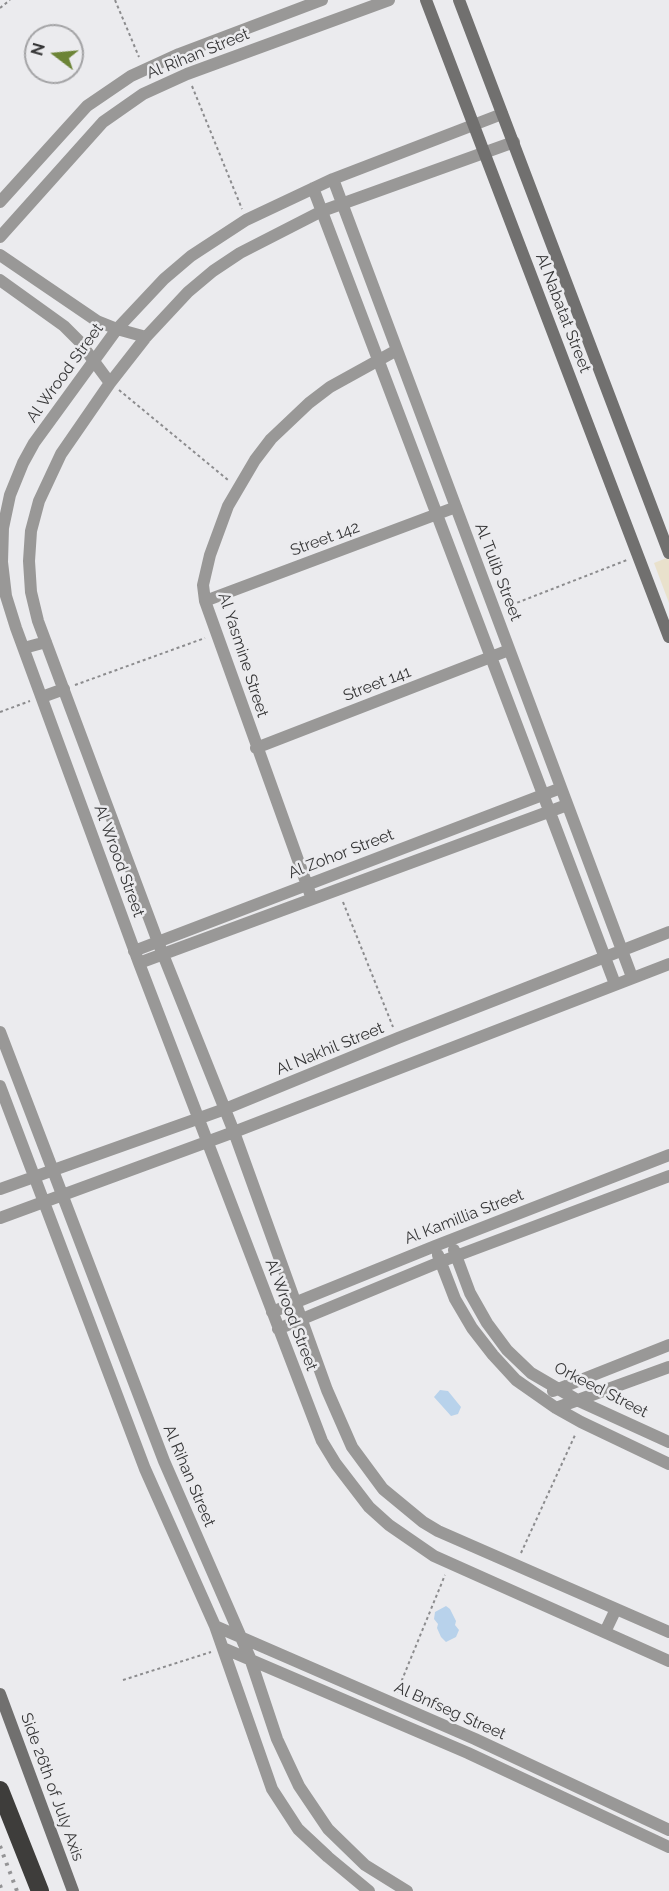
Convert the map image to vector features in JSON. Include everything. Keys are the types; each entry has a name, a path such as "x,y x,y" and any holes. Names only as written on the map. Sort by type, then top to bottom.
{"highway":[{"path":"0,1790 40,1891"}],"street":[{"name":"Al Rihan Street","path":"0,202 87,106 108,90 144,68 322,0"},
{"name":"Al Rihan Street","path":"0,237 103,122 142,94 187,74 389,0"},
{"name":"Al Nabatat Street","path":"426,0 669,637"},
{"name":"Al Nabatat Street","path":"459,0 669,553"},
{"path":"179,54 187,74"},
{"name":"Al Wrood Street","path":"502,114 333,179 246,220 220,235 173,272 117,329 34,443 10,495 3,528 2,562 6,596 136,957 322,1441 351,1486 389,1525 411,1542 450,1564 669,1661"},
{"name":"Al Wrood Street","path":"514,142 342,203 268,237 213,271 164,315 110,383 60,454 39,501 31,531 29,561 31,592 38,621 158,942 234,1132 327,1390 352,1447 383,1489 403,1507 438,1531 669,1632"},
{"name":"Al Tulib Street","path":"333,179 632,977"},
{"path":"313,188 615,984"},
{"path":"0,255 97,321 146,337"},
{"path":"0,280 64,326 79,340 110,383"},
{"name":"Al Yasmine Street","path":"312,899 216,634 205,602 203,585 218,530 237,488 255,460 289,420 330,387 397,350"},
{"name":"Street 142","path":"205,602 456,507"},
{"path":"653,510 669,523"},
{"path":"24,648 46,642"},
{"name":"Street 141","path":"256,748 509,651"},
{"path":"42,697 64,689"},
{"name":"Al Zohor Street","path":"136,957 158,942 561,788"},
{"name":"Al Zohor Street","path":"136,957 163,954 567,805"},
{"name":"Al Nakhil Street","path":"0,1189 225,1109 398,1038 669,932"},
{"path":"0,1218 234,1132 669,964"},
{"name":"Al Rihan Street","path":"0,1032 164,1461 250,1658 277,1739 299,1786 328,1829 366,1865 407,1891"},
{"path":"0,1086 145,1469 215,1626 273,1789 298,1829 369,1891"},
{"name":"Al Kamillia Street","path":"272,1312 669,1155"},
{"name":"Al Kamillia Street","path":"278,1329 440,1262 669,1176"},
{"name":"Orkeed Street","path":"451,1240 470,1293 486,1323 507,1350 531,1373 579,1401 669,1442"},
{"name":"Orkeed Street","path":"435,1246 455,1299 472,1328 516,1380 556,1408 581,1422 669,1464"},
{"path":"539,1396 669,1345"},
{"path":"109,1374 127,1367"},
{"path":"556,1408 669,1367"},
{"path":"304,1396 327,1390"},
{"path":"145,1469 164,1461"},
{"path":"605,1632 616,1609"},
{"name":"Al Bnfseg Street","path":"215,1626 475,1739 669,1830"},
{"name":"Al Bnfseg Street","path":"223,1648 468,1753 669,1847"},
{"name":"Side 26th of July Axis","path":"0,1694 73,1891"},
{"path":"257,1747 277,1739"},
{"path":"468,1753 475,1739"},
{"path":"502,1769 509,1755"},
{"path":"546,1789 553,1775"},
{"path":"623,1824 629,1811"}],"path":[{"path":"0,8 10,0"},
{"path":"115,0 144,68"},
{"path":"187,74 246,220"},
{"path":"110,383 237,488"},
{"path":"495,611 638,555"},
{"path":"64,689 216,634"},
{"path":"0,712 42,697"},
{"path":"338,889 398,1038"},
{"path":"516,1565 581,1422"},
{"path":"392,1703 450,1564"},
{"path":"123,1680 223,1648"}],"shaded area":[{"path":"669,557 669,603 654,563"}],"water":[{"path":"440,1390 448,1391 461,1407 458,1414 451,1416 434,1397"},
{"path":"446,1606 450,1609 459,1630 456,1637 446,1642 441,1637 437,1628 438,1624 434,1619 435,1612"}],"railway":[{"path":"0,1846 17,1891"},
{"path":"0,1885 2,1891"}]}
